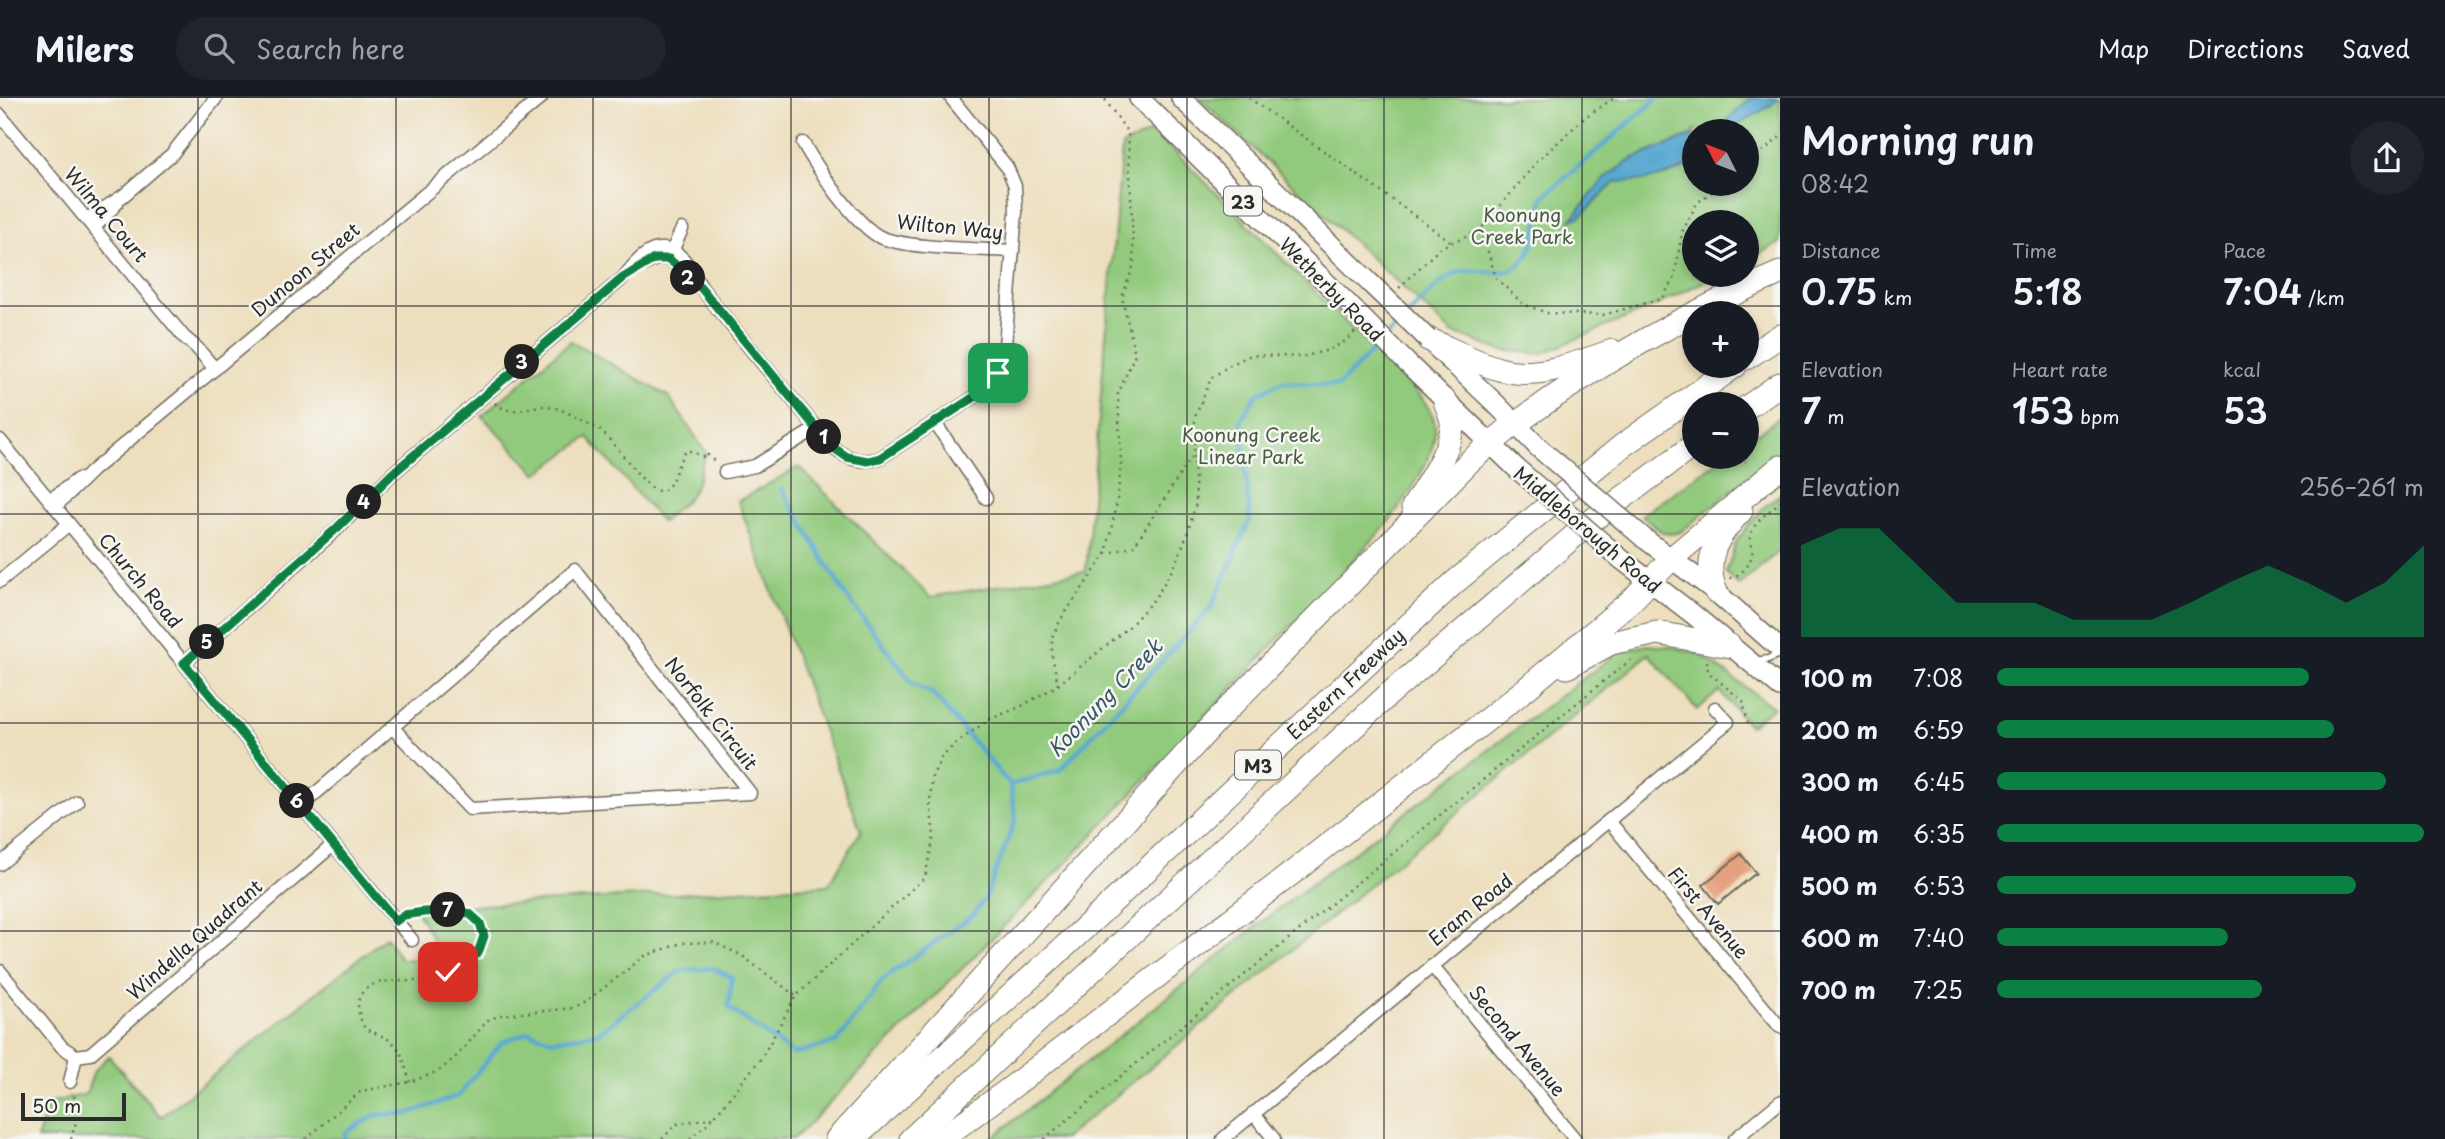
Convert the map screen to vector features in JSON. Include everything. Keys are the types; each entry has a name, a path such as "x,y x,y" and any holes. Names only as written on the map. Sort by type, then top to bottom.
{"highway":[{"path":"837,1139 1215,723 1471,460 1516,424 1644,339 1718,299 1780,273"},
{"path":"1759,350 1780,336"},
{"path":"1428,339 1499,369 1517,372 1563,366 1644,339"},
{"name":"Eastern Freeway","path":"853,1139 1455,582 1622,446 1718,378"},
{"path":"1759,399 1780,384"},
{"path":"1364,570 1431,479 1450,438 1452,422 1446,401"},
{"name":"Eastern Freeway","path":"911,1139 1388,695 1594,520 1682,453"},
{"path":"941,1139 1024,1079 1296,870 1527,688 1633,599 1672,558 1780,469"},
{"path":"1719,586 1710,578 1710,558 1716,545 1731,522 1780,469"},
{"path":"1527,688 1611,643 1657,633 1730,646"}],"main road":[{"name":"Wetherby Road","path":"1139,98 1405,361"},
{"name":"Wetherby Road","path":"1181,98 1428,339"},
{"name":"Middleborough Road","path":"1428,339 1539,448 1645,539 1719,586 1780,652"},
{"name":"Middleborough Road","path":"1405,361 1515,467 1620,559 1780,687"}],"street":[{"path":"90,224 172,154 215,98"},
{"name":"Dunoon Street","path":"52,503 541,98"},
{"path":"671,255 842,454 868,461 887,454 979,394 1001,366 1006,347 1016,198 1012,177 1000,158 951,98"},
{"name":"Wilma Court","path":"0,115 184,337 197,348 212,371"},
{"name":"Wilton Way","path":"803,143 853,212 878,236 902,243 1013,251"},
{"path":"671,255 682,229"},
{"path":"184,663 337,528 392,474 623,278 654,259 671,255"},
{"path":"934,423 986,498"},
{"path":"725,472 755,466 817,428"},
{"name":"Church Road","path":"0,440 412,940"},
{"path":"0,581 69,524"},
{"name":"Norfolk Circuit","path":"301,806 575,570 750,793 470,809 393,727"},
{"name":"Eram Road","path":"1223,1139 1728,722 1714,708"},
{"path":"0,864 76,802"},
{"name":"First Avenue","path":"1609,821 1780,1027"},
{"name":"Windella Quadrant","path":"76,1056 90,1054 333,845"},
{"name":"Second Avenue","path":"1432,966 1574,1139"},
{"path":"0,971 62,1047 76,1056 70,1082"},
{"path":"1735,1139 1780,1102"},
{"path":"1253,1114 1274,1139"}],"lane":[{"path":"1749,662 1768,659 1780,652"}],"path":[{"path":"1058,685 1052,655 1052,637 1061,619 1106,554 1117,502 1121,464 1118,394 1135,354 1122,297 1134,264 1128,133 1104,98"},
{"path":"1250,99 1257,98"},
{"path":"1399,288 1441,247 1479,231 1537,162 1585,117 1614,98"},
{"path":"1250,99 1453,243"},
{"path":"1759,154 1780,137"},
{"path":"1479,231 1496,278 1523,304 1548,313 1602,315 1661,299 1674,280 1682,232 1697,203 1706,196"},
{"path":"690,1139 713,1117 762,1057 796,996 925,877 934,836 930,802 932,777 941,758 978,727 1058,685 1130,626 1155,598 1174,567 1196,502 1195,417 1211,378 1251,355 1301,357 1329,350 1346,341 1355,332"},
{"path":"495,403 509,411 549,406 597,428 609,438 647,484 656,490 665,490 671,485 678,461 688,450 706,458 709,455 725,472"},
{"path":"1106,554 1135,546 1194,454"},
{"path":"1719,586 1737,577 1746,568 1752,554 1750,536 1766,513 1780,502"},
{"path":"1707,656 1708,672 1743,701 1748,724"},
{"path":"1044,1139 1636,657"},
{"path":"396,921 404,915 458,910 470,914 480,923 484,936 478,953 448,972 417,981 385,982 370,986 361,995 357,1005 358,1014 365,1029 388,1037 398,1045 410,1082"},
{"path":"306,1139 360,1091 410,1082 439,1071 488,1020 501,1015 574,1008 645,956 681,943 713,942 741,955 796,996"},
{"path":"70,1082 75,1096 76,1122 71,1139"},
{"path":"662,1139 677,1124 713,1117"}],"green space":[{"name":"Koonung Creek Park","path":"1199,98 1780,98 1780,243 1759,254 1759,210 1682,210 1682,287 1693,287 1541,354 1499,350 1452,333"},
{"name":"Koonung Creek Linear Park","path":"1154,131 1422,398 1435,423 1433,445 1423,471 1383,529 1067,862 803,1130 793,1139 37,1139 49,1103 86,1094 94,1071 109,1056 161,1117 386,937 401,959 419,960 432,950 432,937 415,909 828,885 861,831 738,501 799,467 930,597 1086,571 1122,146"},
{"path":"571,341 668,396 707,454 692,493 662,522 588,437 537,474 482,416"},
{"path":"1780,417 1780,451 1759,468 1759,432"},
{"path":"1707,469 1758,469 1682,531 1665,533 1642,515"},
{"path":"1780,494 1780,550 1739,586 1726,573 1737,540 1763,508"},
{"path":"1647,645 1674,647 1701,655 1773,707 1750,726 1719,691 1697,710 1649,654 1064,1139 991,1139 1264,920 1617,653"}],"water":[{"path":"1751,98 1779,98 1748,119 1728,119"},
{"path":"1682,140 1682,169 1656,178 1615,182 1580,217 1571,220 1604,179 1634,158"}],"building":[{"path":"1741,854 1756,873 1718,904 1703,885"}],"waterway":[{"name":"Koonung Creek","path":"1409,314 1435,288 1457,273 1502,272 1517,266 1530,250 1534,240 1543,197 1658,98"},
{"name":"Koonung Creek","path":"1387,336 1401,322"},
{"name":"Koonung Creek","path":"344,1139 346,1132 376,1115 407,1114 458,1096 502,1042 529,1032 553,1040 598,1033 680,971 713,968 732,978 728,1007 793,1054 837,1042 883,979 973,915 986,897 1016,818 1010,785 1060,770 1211,608 1250,519 1241,419 1257,394 1281,382 1338,386 1381,342"},
{"path":"782,489 844,593 913,684 932,693 1010,785"}],"route":[{"path":"448,972 478,953 484,936 480,923 470,914 458,910 404,915 396,921 184,663 490,389 623,278 654,259 669,259 702,289 831,446 847,457 868,461 880,458 979,394 998,373"}]}
